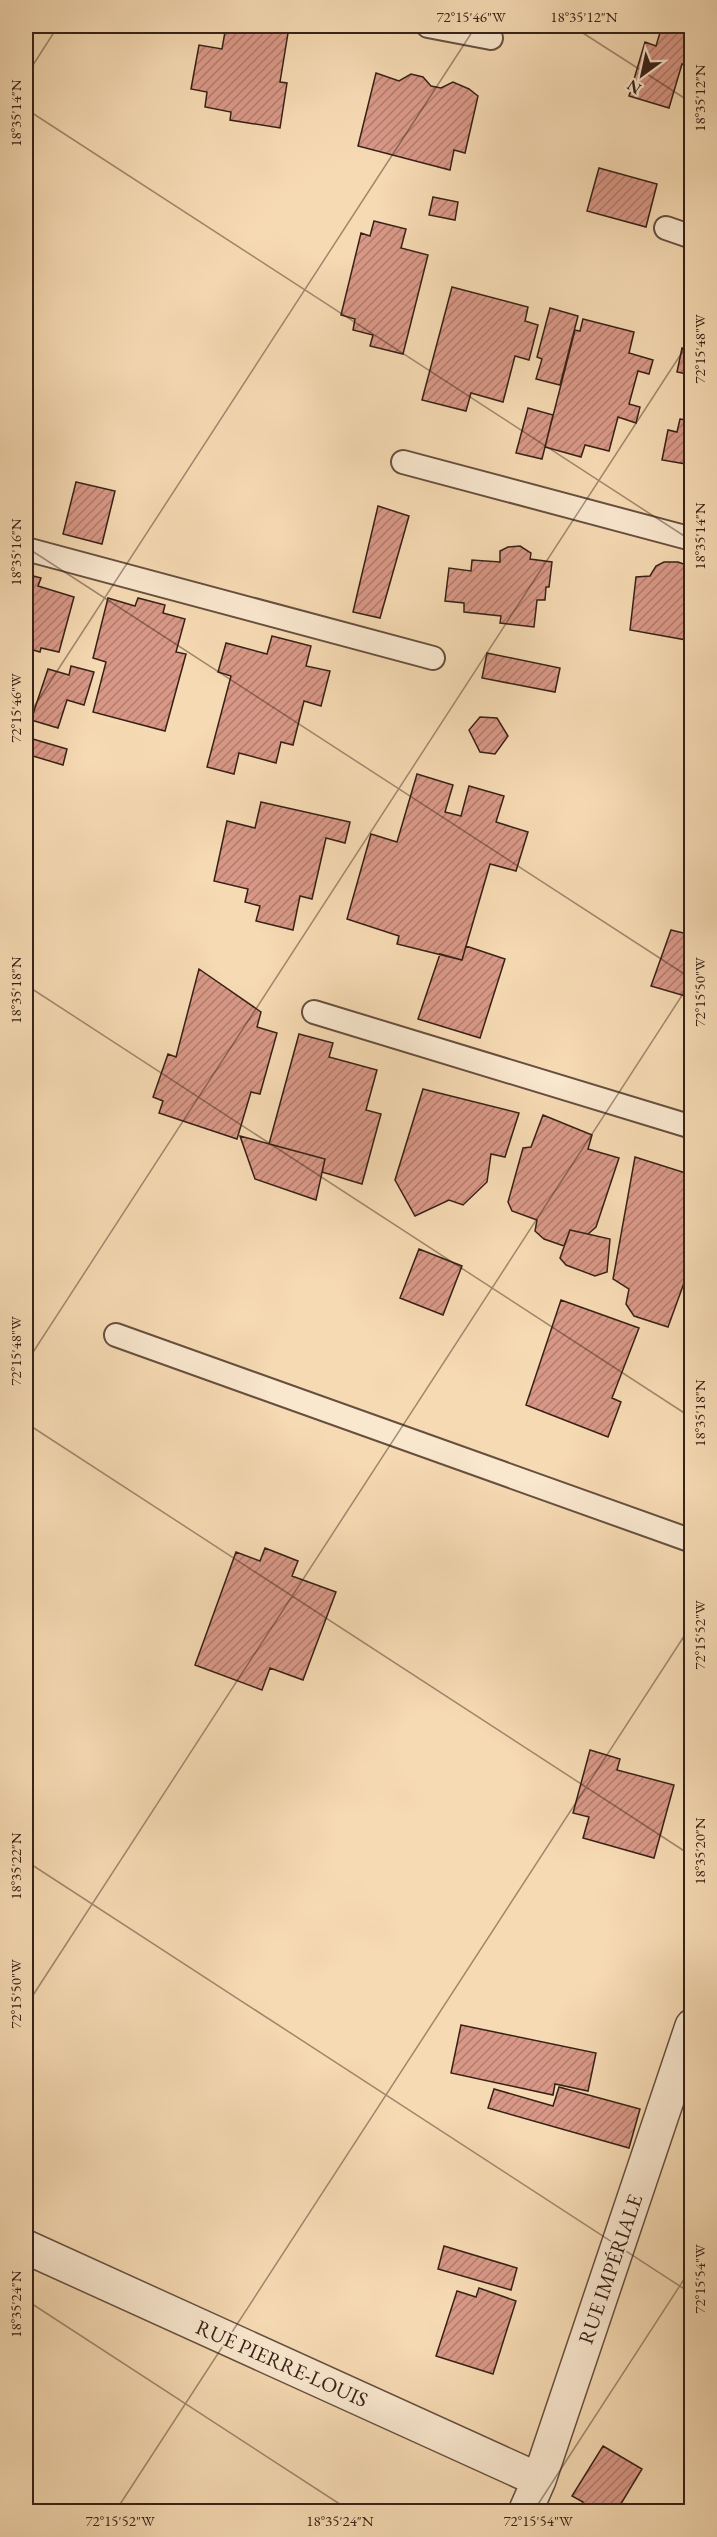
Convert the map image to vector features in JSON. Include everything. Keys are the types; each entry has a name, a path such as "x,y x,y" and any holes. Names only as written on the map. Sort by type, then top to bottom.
{"street":[{"name":"RUE IMPÉRIALE","path":"525,2511 538,2480 692,2026"},
{"name":"RUE PIERRE-LOUIS","path":"26,2247 538,2480"}],"lane":[{"path":"428,26 491,38"},
{"path":"666,228 692,237"},
{"path":"403,462 692,539"},
{"path":"26,549 433,658"},
{"path":"314,1012 692,1127"},
{"path":"116,1335 692,1540"}],"building":[{"path":"226,26 243,26 288,33 280,82 287,83 280,128 230,120 231,112 205,107 207,92 191,89 199,45 222,49"},
{"path":"662,26 692,34 691,67 682,64 669,108 629,96 645,42 656,46"},
{"path":"376,73 399,81 411,74 423,77 431,86 441,88 453,82 478,96 465,153 454,150 450,170 358,146"},
{"path":"599,168 657,184 646,227 587,211"},
{"path":"433,197 458,202 455,220 429,215"},
{"path":"374,221 406,229 401,248 428,255 403,354 370,346 373,335 353,330 355,319 341,315 361,233 370,236"},
{"path":"452,287 528,307 525,321 538,325 529,360 515,356 503,402 471,393 466,411 422,400"},
{"path":"550,308 578,316 560,385 536,379 542,359 537,357"},
{"path":"583,319 634,332 629,353 653,360 649,374 638,371 629,404 640,407 636,423 618,417 609,451 585,445 581,457 545,447 575,330 580,331"},
{"path":"682,348 692,352 692,375 677,372"},
{"path":"528,408 553,415 542,459 516,453"},
{"path":"680,419 692,421 692,465 662,460 668,430 677,432"},
{"path":"76,482 115,491 102,544 63,534"},
{"path":"378,506 409,516 380,618 353,612"},
{"path":"520,546 531,553 530,559 552,562 545,600 537,600 534,627 500,623 501,616 464,612 464,603 445,601 449,568 471,571 472,560 500,562 500,551 508,547"},
{"path":"664,562 678,562 692,567 692,641 630,630 636,577 650,576 656,566"},
{"path":"26,574 41,578 38,586 74,597 59,652 41,648 40,652 26,648"},
{"path":"108,598 135,606 138,598 165,605 163,613 185,619 176,652 186,654 165,731 93,712 106,662 93,658"},
{"path":"272,636 311,646 306,666 330,671 321,706 304,701 293,745 281,742 276,763 239,753 234,774 207,767 231,676 218,672 226,643 267,654"},
{"path":"487,653 560,668 555,692 482,678"},
{"path":"71,666 94,672 84,705 67,700 58,728 31,720 48,669 69,675"},
{"path":"480,717 497,718 508,736 495,754 480,752 469,730"},
{"path":"26,737 67,749 63,765 26,754"},
{"path":"417,774 453,785 445,812 461,816 469,786 504,796 496,822 528,832 516,871 490,864 462,960 397,944 399,936 347,919 371,834 397,842"},
{"path":"261,802 350,822 345,843 326,838 312,899 300,896 293,930 256,921 260,906 245,902 248,889 214,881 227,821 255,828"},
{"path":"671,930 692,935 692,998 651,986"},
{"path":"466,946 505,959 480,1038 418,1019 440,954 462,960"},
{"path":"199,969 261,1012 257,1027 277,1033 260,1094 251,1092 237,1139 159,1113 163,1101 153,1097 168,1054 176,1057"},
{"path":"299,1034 333,1043 329,1057 377,1070 366,1110 381,1114 362,1184 322,1172 325,1159 269,1144"},
{"path":"423,1089 519,1113 505,1157 491,1154 487,1182 463,1205 449,1200 415,1216 395,1180"},
{"path":"543,1115 592,1135 588,1149 619,1158 596,1227 588,1234 570,1230 564,1246 544,1239 535,1231 537,1220 512,1211 508,1202 523,1148 531,1147"},
{"path":"240,1136 325,1159 316,1200 255,1179"},
{"path":"635,1157 692,1175 692,1261 668,1327 634,1316 626,1304 629,1289 613,1279"},
{"path":"570,1230 610,1239 607,1272 595,1276 566,1265 560,1258"},
{"path":"419,1249 462,1266 443,1315 400,1298"},
{"path":"561,1300 639,1328 612,1398 621,1402 608,1437 526,1405"},
{"path":"265,1548 298,1561 292,1576 336,1592 303,1680 270,1668 262,1690 195,1665 236,1552 260,1561"},
{"path":"590,1750 620,1759 617,1770 674,1785 654,1858 583,1838 589,1817 573,1813"},
{"path":"461,2025 596,2053 588,2091 555,2084 553,2095 451,2073"},
{"path":"559,2087 640,2109 629,2148 488,2108 494,2089 553,2106"},
{"path":"444,2246 517,2268 511,2290 438,2269"},
{"path":"479,2288 516,2301 493,2374 436,2356 457,2291 476,2297"},
{"path":"603,2446 642,2469 616,2512 577,2512 583,2502 572,2496"}]}
